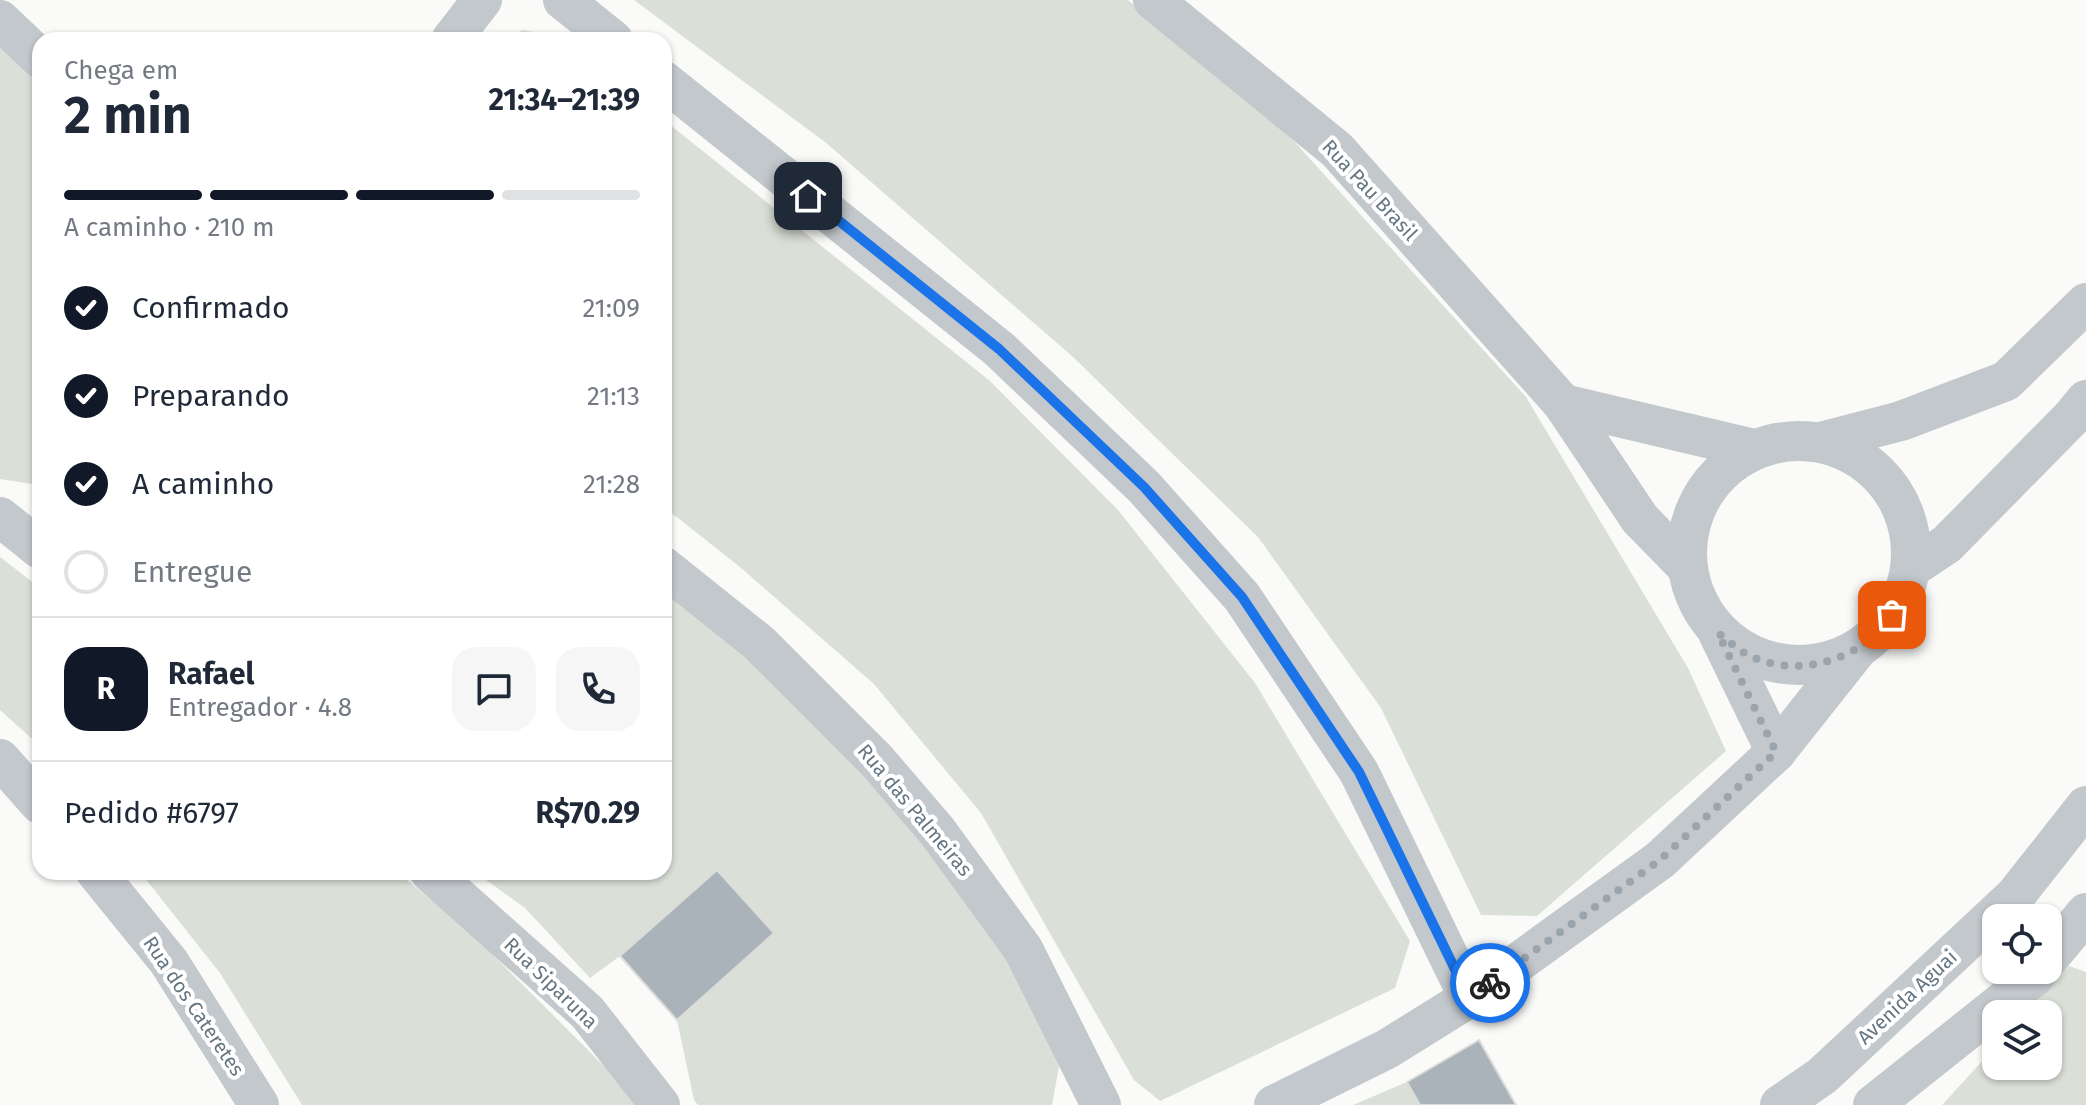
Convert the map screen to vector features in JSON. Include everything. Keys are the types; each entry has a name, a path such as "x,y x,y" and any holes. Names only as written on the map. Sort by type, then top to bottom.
{"street":[{"path":"457,32 482,0"},
{"path":"563,0 603,32"},
{"name":"Rua Pau Brasil","path":"1153,0 1337,150 1563,404 1640,519 1686,566"},
{"path":"0,20 32,50"},
{"path":"672,87 999,349 1144,487 1233,586 1359,772 1469,998"},
{"path":"1820,442 1901,421 2006,381 2086,303"},
{"path":"1911,568 1947,544 2086,400"},
{"path":"1563,404 1754,449"},
{"path":"1274,1105 1387,1049 1469,998 1660,860 1776,752 1856,651 1882,629 1901,601 1911,568 1910,534 1899,501 1879,474 1852,453 1820,442 1787,440 1754,449 1726,466 1704,491 1690,521 1686,566 1694,597 1718,633 1776,752"},
{"path":"0,517 32,543"},
{"name":"Rua das Palmeiras","path":"672,573 759,643 877,761 937,831 1023,949 1101,1105"},
{"path":"1718,633 1748,655 1784,666 1821,664 1856,651"},
{"path":"0,759 32,795"},
{"name":"Avenida Aguai","path":"1780,1105 1822,1076 2015,896 2086,806"},
{"name":"Rua dos Cateretes","path":"102,880 169,962 259,1105"},
{"name":"Rua Siparuna","path":"439,880 587,1012 660,1105"},
{"path":"2062,942 2086,913"},
{"path":"1873,1105 2025,984"}],"shaded area":[{"path":"634,0 1128,0 1292,139 1526,397 1688,668 1726,751 1537,916 1481,915 1381,708 1258,537 1072,356 825,142"},
{"path":"0,41 32,68 32,484 0,479"},
{"path":"672,126 990,381 1118,510 1255,683 1410,941 1395,988 1160,1101 1134,1080 981,813 874,684 740,567 672,513"},
{"path":"0,557 32,582 32,739 0,710"},
{"path":"672,597 788,691 916,834 1008,961 1060,1061 1052,1105 698,1105 694,1100 677,1020 774,933 718,870 620,956 590,978 525,908 486,880 672,880"},
{"path":"146,880 407,880 467,929 631,1093 634,1105 302,1105 220,973"},
{"path":"2069,966 2086,972 2086,1105 1942,1105 1982,1061 1982,1080 2062,1080 2062,1000 2038,1000 2052,984 2062,984 2062,974"},
{"path":"1407,1082 1420,1105 1353,1105"}],"building":[{"path":"717,870 774,933 677,1020 620,956"},
{"path":"1479,1040 1516,1105 1420,1105 1407,1082"}],"way so far":[{"path":"1490,983 1660,860 1776,752 1718,633 1748,655 1784,666 1821,664 1856,651 1882,629 1892,615"}],"route":[{"path":"808,196 999,349 1144,487 1242,597 1359,772 1469,998 1490,983"}]}
